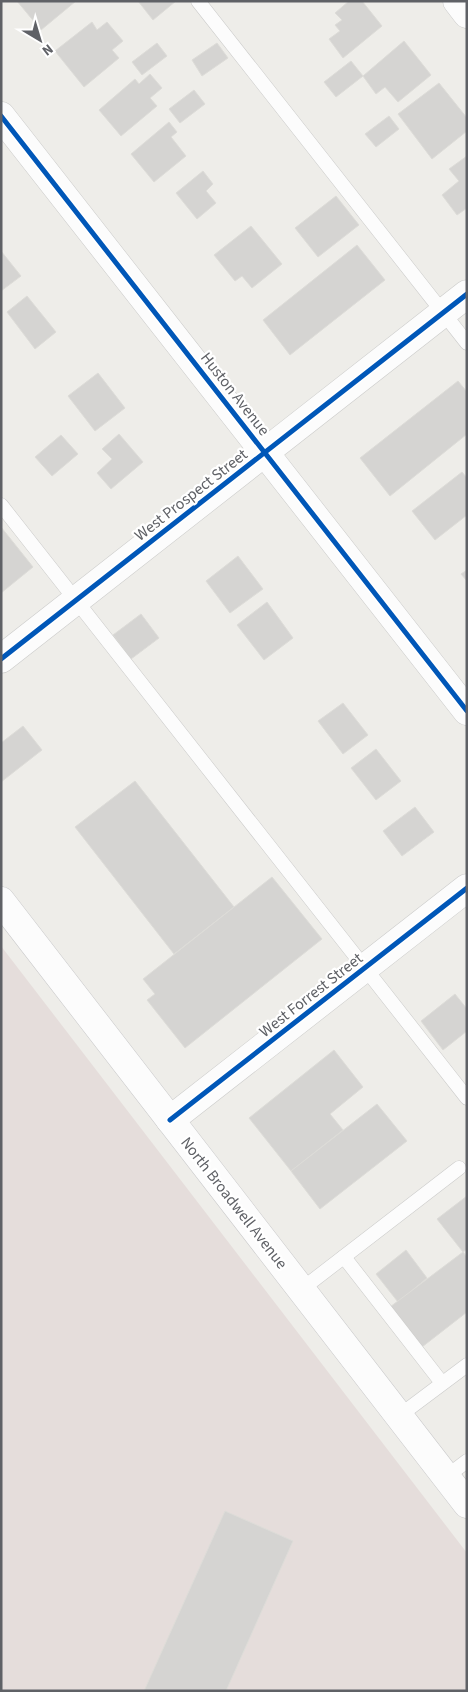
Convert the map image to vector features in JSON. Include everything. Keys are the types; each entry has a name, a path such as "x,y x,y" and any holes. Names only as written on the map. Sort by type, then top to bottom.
{"street":[{"path":"457,1 467,14"},
{"name":"Huston Avenue","path":"1,116 467,710"},
{"name":"West Prospect Street","path":"1,659 467,294"},
{"name":"West Forrest Street","path":"170,1120 467,888"},
{"name":"North Broadwell Avenue","path":"1,902 399,1416 456,1469 467,1504"}],"lane":[{"path":"198,1 467,343"},
{"path":"1,505 467,1098"},
{"path":"302,1290 459,1168"},
{"path":"344,1257 442,1384"},
{"path":"399,1416 467,1365"}],"shaded area":[{"path":"1,946 467,1553 467,1691 1,1691"}],"building":[{"path":"17,1 76,1 41,30"},
{"path":"138,1 176,1 153,20"},
{"path":"349,1 362,1 382,26 343,58 329,39 340,31 335,25 342,20 335,13"},
{"path":"92,22 97,30 107,22 123,41 112,50 119,58 84,87 55,51"},
{"path":"404,41 431,75 398,102 385,87 376,94 363,76"},
{"path":"157,43 167,56 142,75 132,62"},
{"path":"217,43 228,58 202,76 192,60"},
{"path":"351,61 363,76 336,97 324,82"},
{"path":"150,74 162,88 150,98 157,106 121,136 99,110 135,79 139,84"},
{"path":"439,83 467,118 467,131 432,159 398,114"},
{"path":"194,90 205,104 180,123 169,109"},
{"path":"389,116 399,129 376,147 365,134"},
{"path":"169,122 177,132 171,137 186,156 154,182 131,154"},
{"path":"467,156 467,208 457,215 442,195 459,181 449,169"},
{"path":"203,171 213,184 206,191 216,203 197,219 176,193"},
{"path":"336,196 359,225 318,257 295,228"},
{"path":"251,226 282,264 252,288 242,276 235,281 214,255"},
{"path":"357,245 385,280 290,355 263,320"},
{"path":"1,251 21,276 1,291"},
{"path":"27,296 56,332 35,349 7,312"},
{"path":"98,373 125,408 95,431 68,396"},
{"path":"458,381 467,392 467,434 390,496 360,458"},
{"path":"119,434 143,462 111,489 97,473 112,459 102,449"},
{"path":"61,435 78,454 52,476 35,457"},
{"path":"462,472 467,478 467,515 435,540 412,511"},
{"path":"1,527 33,567 1,593"},
{"path":"238,556 263,589 230,613 206,581"},
{"path":"467,570 467,581 461,574"},
{"path":"267,602 293,638 264,660 237,625"},
{"path":"141,614 159,638 131,659 113,635"},
{"path":"343,703 368,735 343,754 318,721"},
{"path":"23,726 42,750 1,782 1,743"},
{"path":"376,749 401,781 376,800 351,768"},
{"path":"135,781 234,907 174,954 75,827"},
{"path":"415,807 434,832 402,856 383,831"},
{"path":"272,877 322,939 185,1048 147,1000 155,994 143,979"},
{"path":"455,994 467,1009 467,1031 443,1050 421,1021"},
{"path":"334,1050 363,1087 330,1114 343,1130 291,1171 249,1118"},
{"path":"377,1104 407,1141 320,1209 291,1171"},
{"path":"467,1196 467,1249 463,1252 437,1219"},
{"path":"406,1250 427,1278 398,1302 376,1274"},
{"path":"463,1252 467,1257 467,1312 422,1347 390,1307"},
{"path":"225,1511 293,1541 226,1691 144,1691"}],"cycle path":[{"path":"1,116 467,711"},
{"path":"1,659 467,294"},
{"path":"170,1120 467,888"}]}
